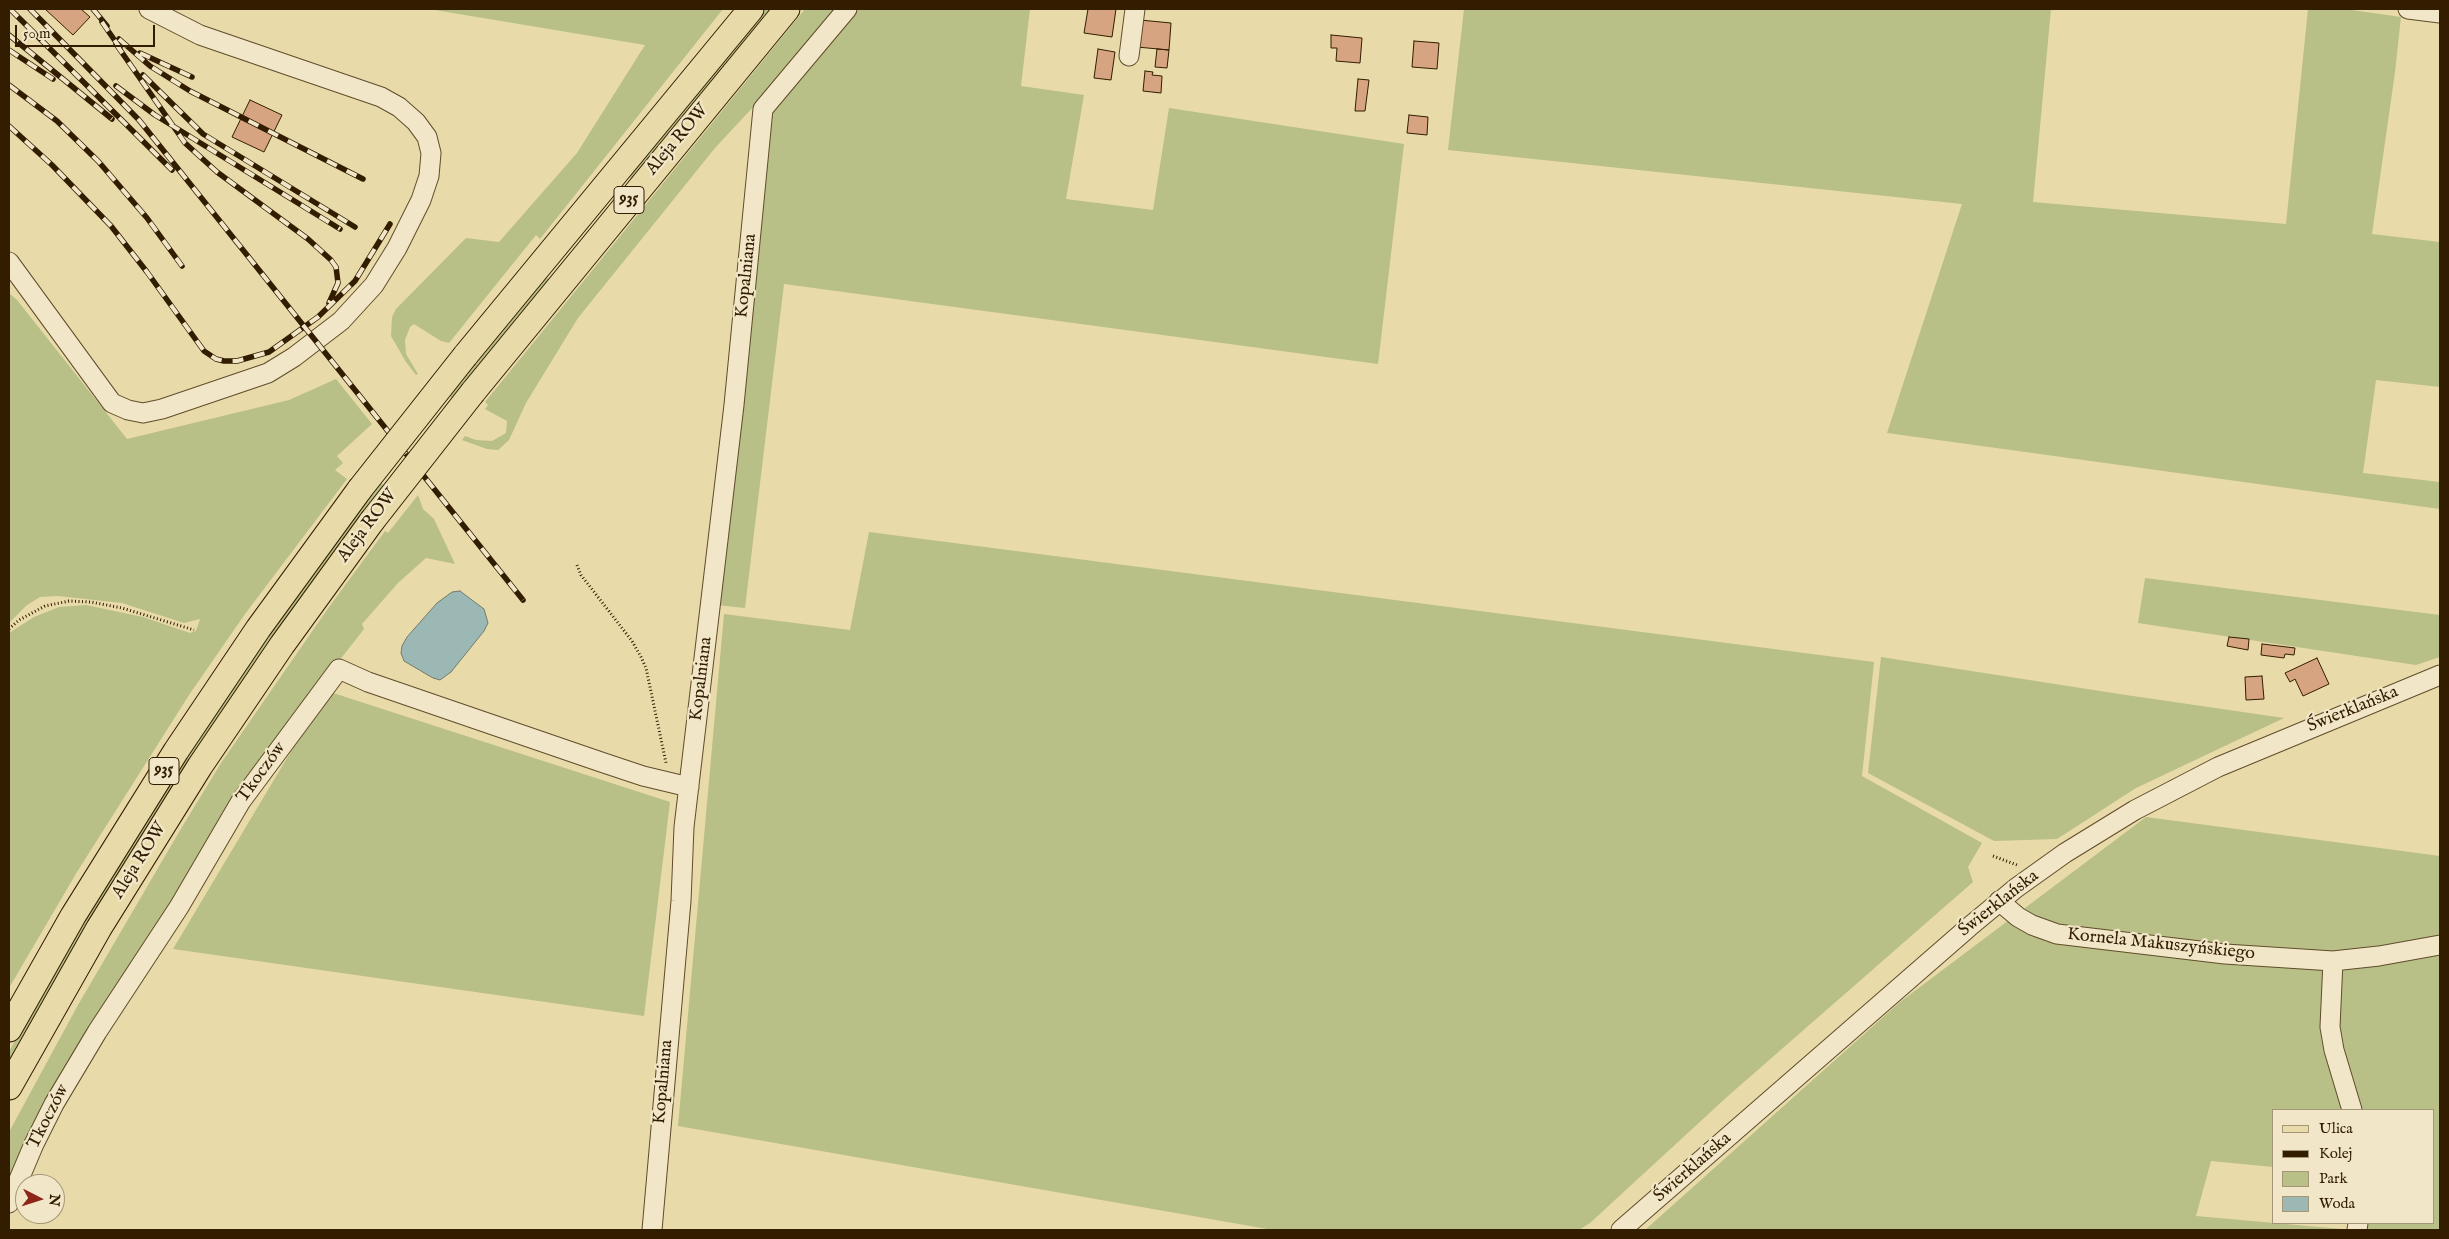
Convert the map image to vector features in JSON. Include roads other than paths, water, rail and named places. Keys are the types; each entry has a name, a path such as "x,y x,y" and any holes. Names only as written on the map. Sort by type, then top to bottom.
{"main road":[{"name":"Aleja ROW","path":"9,1029 78,909 176,751 264,622 360,489 465,356 751,9"},
{"name":"Aleja ROW","path":"9,1087 98,928 200,766 282,644 372,521 472,392 787,9"}],"street":[{"path":"9,262 112,403 128,410 143,413 162,409 268,373 294,357 341,321 374,285 397,248 421,200 428,176 431,153 427,137 416,122 399,107 381,97 200,35 150,9"},
{"name":"Kopalniana","path":"652,1230 681,901 684,827 734,405 763,109 847,9"},
{"path":"1129,56 1135,9"},
{"name":"Tkoczów","path":"9,1203 34,1144 88,1046 179,907 241,801 338,669 408,696 667,782 689,787"},
{"name":"Świerklańska","path":"1621,1230 1999,901 2030,877 2100,831 2183,784 2300,732 2440,674"},
{"name":"Kornela Makuszyńskiego","path":"1999,901 2032,926 2057,934 2226,954 2333,961 2440,945"},
{"path":"2333,961 2330,1027 2334,1050 2352,1109"}],"water":[{"path":"460,591 484,609 488,623 484,631 451,672 440,680 404,661 401,653 402,646 407,637 437,603 452,592"}],"railway":[{"path":"10,9 172,170"},
{"path":"30,9 139,120 523,600"},
{"path":"93,9 107,26"},
{"path":"102,22 120,48"},
{"path":"9,35 112,119"},
{"path":"119,39 150,66 190,91 363,179"},
{"path":"116,44 185,143 217,172 308,239 331,260 336,267 338,283 329,303"},
{"path":"9,50 53,79"},
{"path":"140,53 192,77"},
{"path":"143,75 203,134 355,227"},
{"path":"9,85 57,121 98,161 147,218 182,266"},
{"path":"116,86 155,115 340,229"},
{"path":"9,126 52,165 111,226 204,351 216,359 237,361 269,352 318,317 355,281 390,224"}]}
